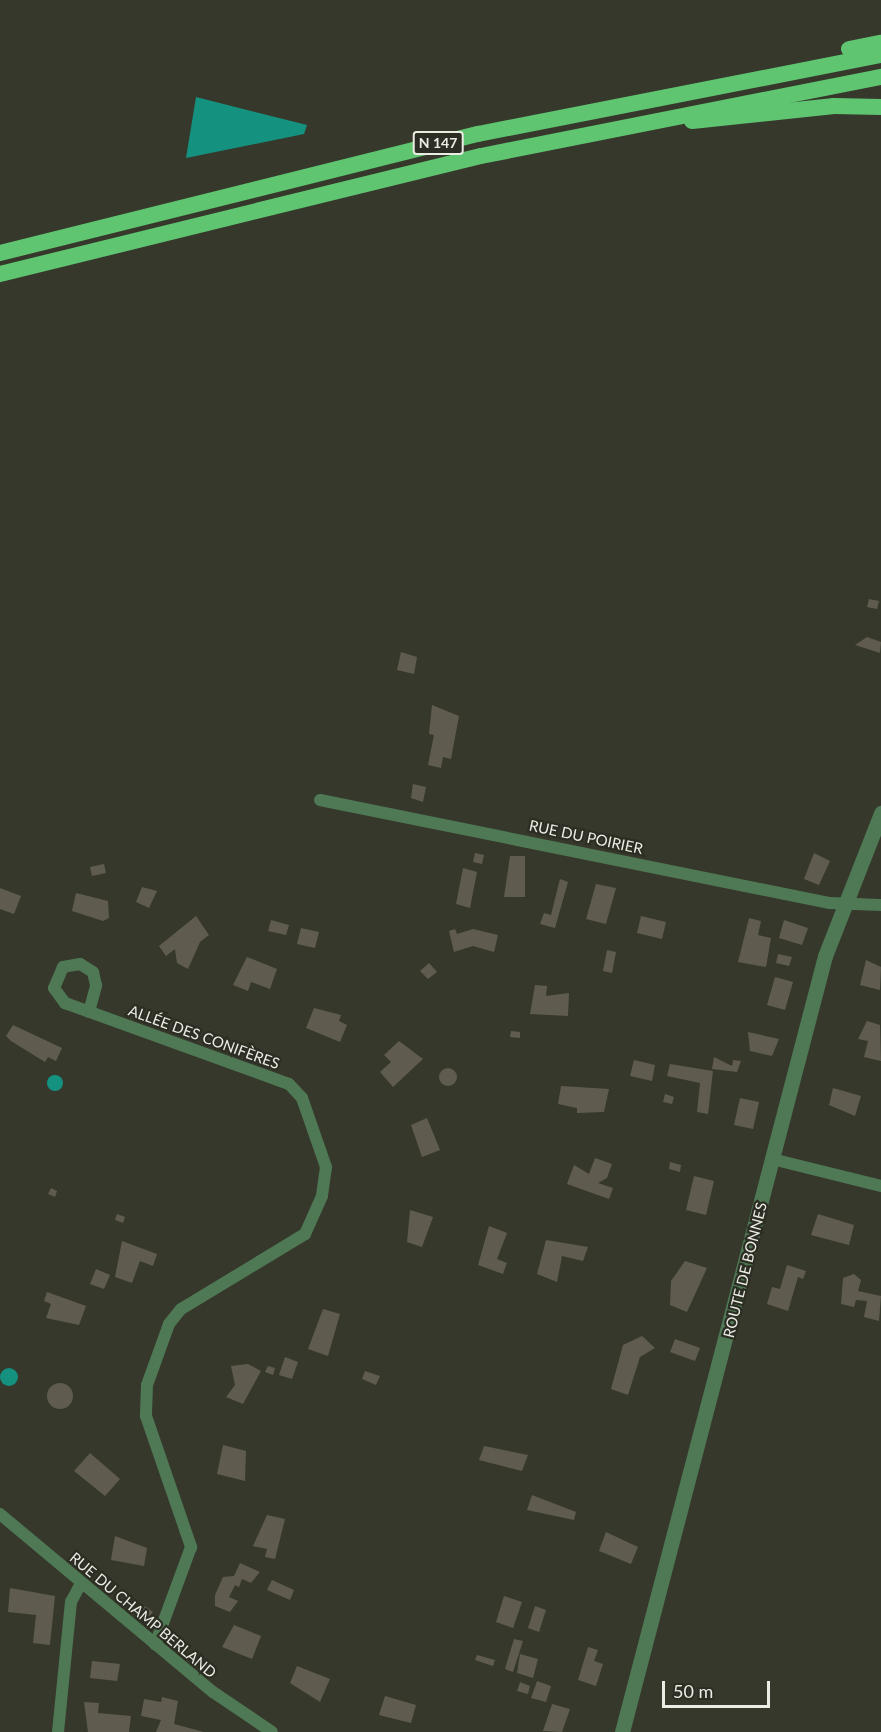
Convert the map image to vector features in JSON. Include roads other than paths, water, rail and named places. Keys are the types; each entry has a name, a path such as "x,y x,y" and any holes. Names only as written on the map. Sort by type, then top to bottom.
{"highway":[{"path":"806,67 821,54 881,43"},
{"name":"N 147","path":"0,253 467,137 806,67 881,55"},
{"name":"N 147","path":"0,274 336,189 674,115 881,77"},
{"path":"674,115 695,122 834,106 881,107"}],"street":[{"name":"RUE DU POIRIER","path":"320,800 845,902 881,905"},
{"name":"ROUTE DE BONNES","path":"622,1732 825,956 881,813"},
{"name":"ALLÉE DES CONIFÈRES","path":"90,1012 289,1084 302,1098 326,1167 322,1196 305,1234 181,1309 150,1376 144,1407 191,1547 155,1645"},
{"path":"772,1159 881,1186"},
{"name":"RUE DU CHAMP BERLAND","path":"0,1514 155,1645 272,1732"},
{"path":"58,1732 71,1602 81,1583"}],"water":[{"path":"196,97 307,125 304,134 186,158"},
{"path":"52,1075 58,1075 63,1083 61,1089 52,1091 47,1086 47,1080"},
{"path":"5,1368 13,1368 18,1373 16,1384 5,1386 0,1381 0,1373"}]}
